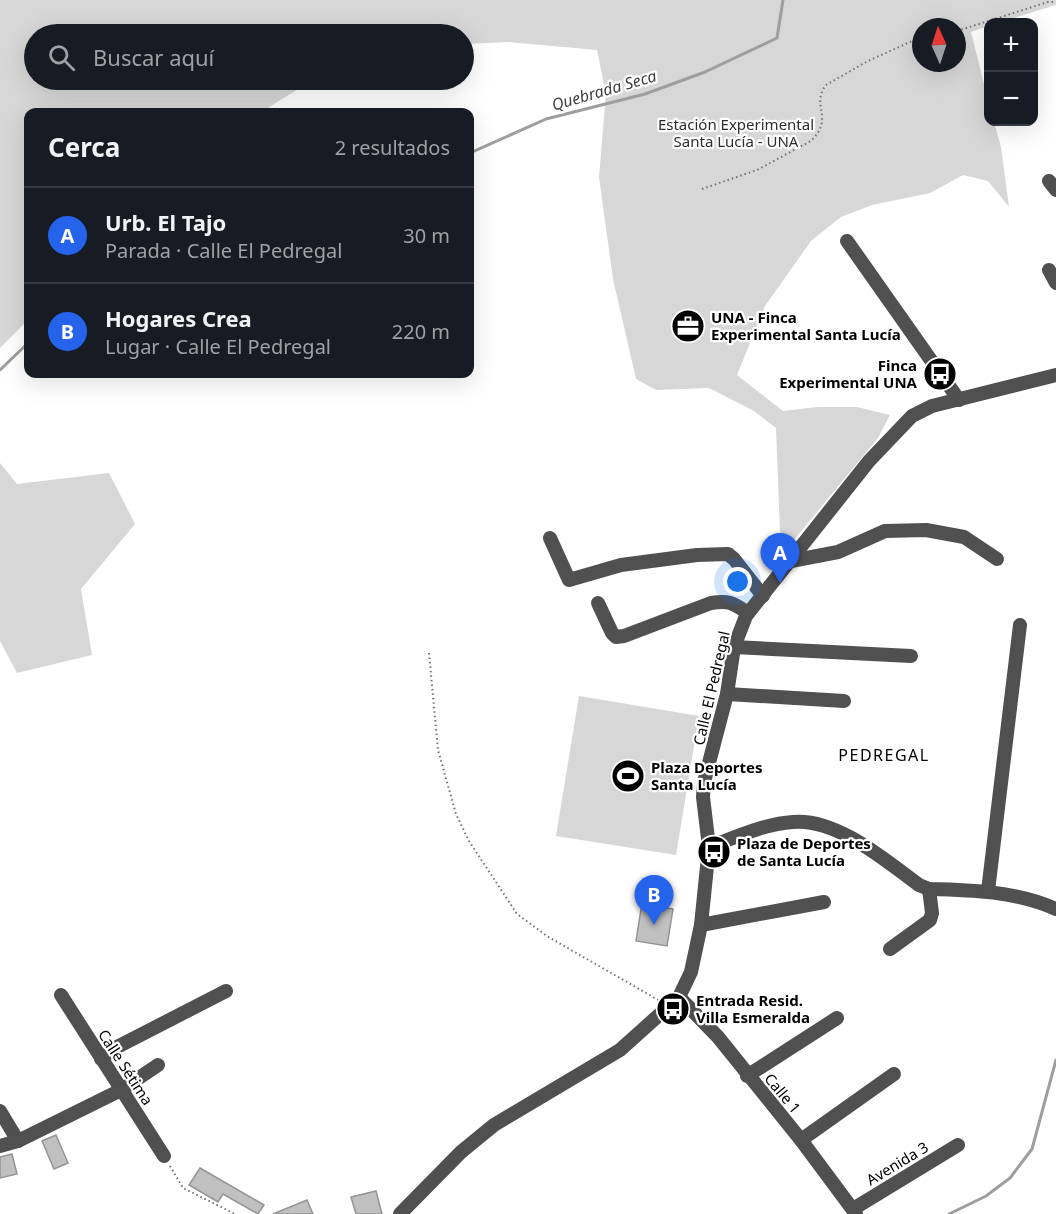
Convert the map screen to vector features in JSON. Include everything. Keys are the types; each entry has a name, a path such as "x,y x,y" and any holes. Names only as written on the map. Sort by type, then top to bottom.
{"street":[{"path":"846,241 959,400"},
{"name":"Calle El Pedregal","path":"400,1214 461,1152 494,1125 620,1050 674,1001 691,972 701,925 709,847 703,797 704,782 727,694 734,647 748,613 869,461 912,416 932,406 1056,375"},
{"path":"791,561 838,552 885,531 926,530 964,537 997,559"},
{"path":"550,538 569,580 621,565 698,555 728,554 763,596"},
{"path":"598,603 616,637 722,601 734,603 748,613"},
{"path":"988,891 1020,625"},
{"path":"734,647 911,656"},
{"path":"727,694 844,701"},
{"path":"709,847 762,828 794,822 813,824 843,834 867,847 919,885 928,889 988,891 1038,901 1056,909"},
{"path":"890,949 930,920 932,913 928,889"},
{"path":"701,925 824,902"},
{"path":"101,1059 117,1047 226,991"},
{"name":"Calle Sétima","path":"61,995 164,1156"},
{"name":"Calle 1","path":"674,1001 718,1037 747,1076 801,1140 854,1211"},
{"path":"747,1076 837,1018"},
{"path":"0,1146 18,1141 122,1090 158,1065"},
{"path":"801,1140 894,1074"},
{"path":"0,1111 18,1141"},
{"name":"Avenida 3","path":"854,1211 958,1145"}],"path":[{"path":"966,28 1048,2 1056,2"},
{"path":"702,189 757,170 811,141 818,134 824,122 820,100 821,91 826,85 868,61 912,41"},
{"path":"429,653 438,750 456,814 469,841 518,914 547,936 674,1001"},
{"path":"164,1156 183,1188 235,1214"}],"green space":[{"name":"Estación Experimental Santa Lucía - UNA","path":"0,0 1056,0 1056,5 1014,18 984,18 984,27 971,32 984,84 984,126 995,126 1001,147 1009,207 988,181 963,175 930,193 872,205 841,217 811,241 765,306 737,375 783,411 817,407 857,407 890,415 878,438 788,547 780,531 776,428 754,411 709,388 656,390 636,379 613,279 599,177 606,94 597,50 508,42 474,44 474,24 24,24 24,90 297,90 268,108 24,108 24,324 0,348"},
{"path":"0,463 17,484 109,473 135,524 81,589 92,655 17,673 0,641"},
{"name":"Plaza Deportes Santa Lucía","path":"579,696 699,716 676,855 556,836"}],"building":[{"path":"642,903 673,909 667,946 636,941"},
{"path":"56,1135 68,1163 54,1169 42,1141"},
{"path":"12,1154 17,1174 0,1178 0,1157"},
{"path":"200,1168 264,1205 258,1214 223,1194 218,1202 189,1185"},
{"path":"376,1191 382,1214 356,1214 351,1197"},
{"path":"307,1200 313,1214 273,1214"}],"waterway":[{"name":"Quebrada Seca","path":"474,151 546,119 645,94 705,72 777,38 783,0"},
{"name":"Quebrada Seca","path":"0,370 24,347"},
{"path":"949,1214 986,1196 1010,1178 1032,1149 1056,1060"}],"place":[{"name":"UNA - Finca Experimental Santa Lucía","path":"688,326"},
{"name":"Finca Experimental UNA","path":"940,374"},
{"name":"Urb. El Tajo","path":"780,583"},
{"name":"Plaza Deportes Santa Lucía","path":"628,776"},
{"name":"Plaza de Deportes de Santa Lucía","path":"714,852"},
{"name":"Hogares Crea","path":"654,925"},
{"name":"Entrada Resid. Villa Esmeralda","path":"673,1009"}],"district":[{"name":"PEDREGAL","path":"884,755"}]}
